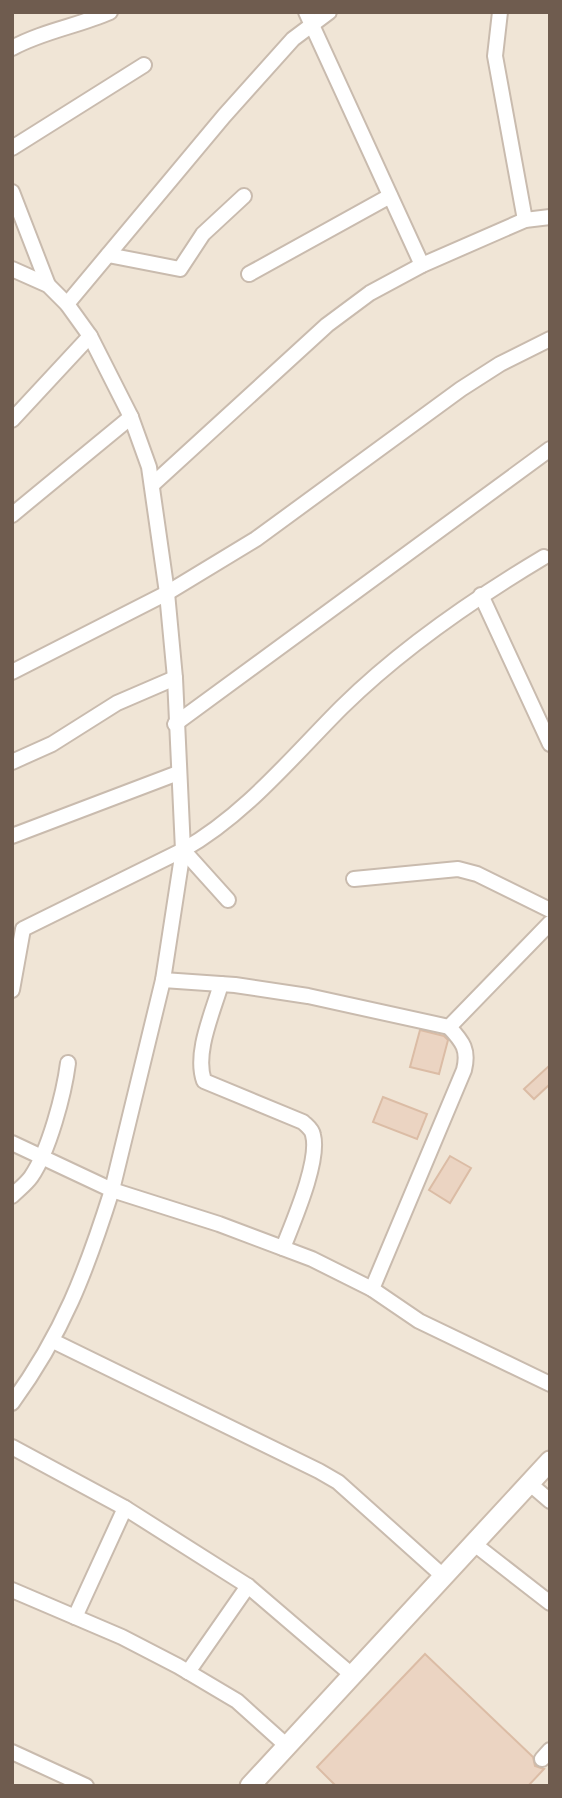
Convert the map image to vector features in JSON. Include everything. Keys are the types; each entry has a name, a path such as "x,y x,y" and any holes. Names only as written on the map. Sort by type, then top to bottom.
{"street":[{"path":"12,48 33,37 75,27 110,12"},
{"path":"67,304 308,18 329,12"},
{"path":"500,12 495,56 525,219"},
{"path":"308,18 422,265"},
{"path":"12,148 144,65"},
{"path":"12,192 48,285"},
{"path":"108,255 180,269 203,234 244,196"},
{"path":"249,274 390,196"},
{"path":"152,485 327,325 370,293 422,265 525,219 550,217"},
{"path":"12,269 48,285 67,304 90,336 131,417 149,467 167,593 175,678 175,724 183,850 163,980 111,1191 75,1295 53,1341 12,1404"},
{"path":"12,420 90,336"},
{"path":"12,673 167,593 267,531 461,389 500,363 550,339"},
{"path":"12,514 131,417"},
{"path":"175,724 550,449"},
{"path":"12,990 18,932 183,850 223,822 291,761 343,706 404,652 481,595 548,560"},
{"path":"481,595 550,744"},
{"path":"12,762 52,744 117,703 175,678"},
{"path":"12,836 178,773"},
{"path":"183,850 228,900"},
{"path":"354,879 458,869 477,874 550,910"},
{"path":"449,1027 550,923"},
{"path":"163,980 220,984 308,996 449,1027 464,1043 467,1056 464,1070 372,1289"},
{"path":"220,984 202,1055 200,1070 204,1081 303,1122 312,1130 314,1138 308,1181 283,1248"},
{"path":"12,1196 31,1176 41,1155 66,1079 68,1063"},
{"path":"12,1143 111,1191 283,1248 372,1289 419,1321 550,1384"},
{"path":"53,1341 338,1482 443,1576"},
{"path":"12,1447 125,1507 248,1586 352,1675"},
{"path":"250,1786 550,1461"},
{"path":"528,1483 550,1502"},
{"path":"75,1617 125,1507"},
{"path":"474,1543 550,1603"},
{"path":"188,1672 248,1586"},
{"path":"12,1590 122,1637 188,1672 237,1701 287,1745"},
{"path":"12,1752 86,1786"}],"shaded area":[{"path":"12,12 550,12 550,1786 12,1786"}],"building":[{"path":"420,1030 444,1036 448,1040 439,1074 410,1067"},
{"path":"550,1065 550,1084 534,1099 524,1089"},
{"path":"383,1097 427,1114 417,1139 373,1122"},
{"path":"450,1156 471,1168 450,1203 429,1190"},
{"path":"425,1654 533,1757 535,1766 544,1769 528,1786 336,1786 317,1767"}]}
